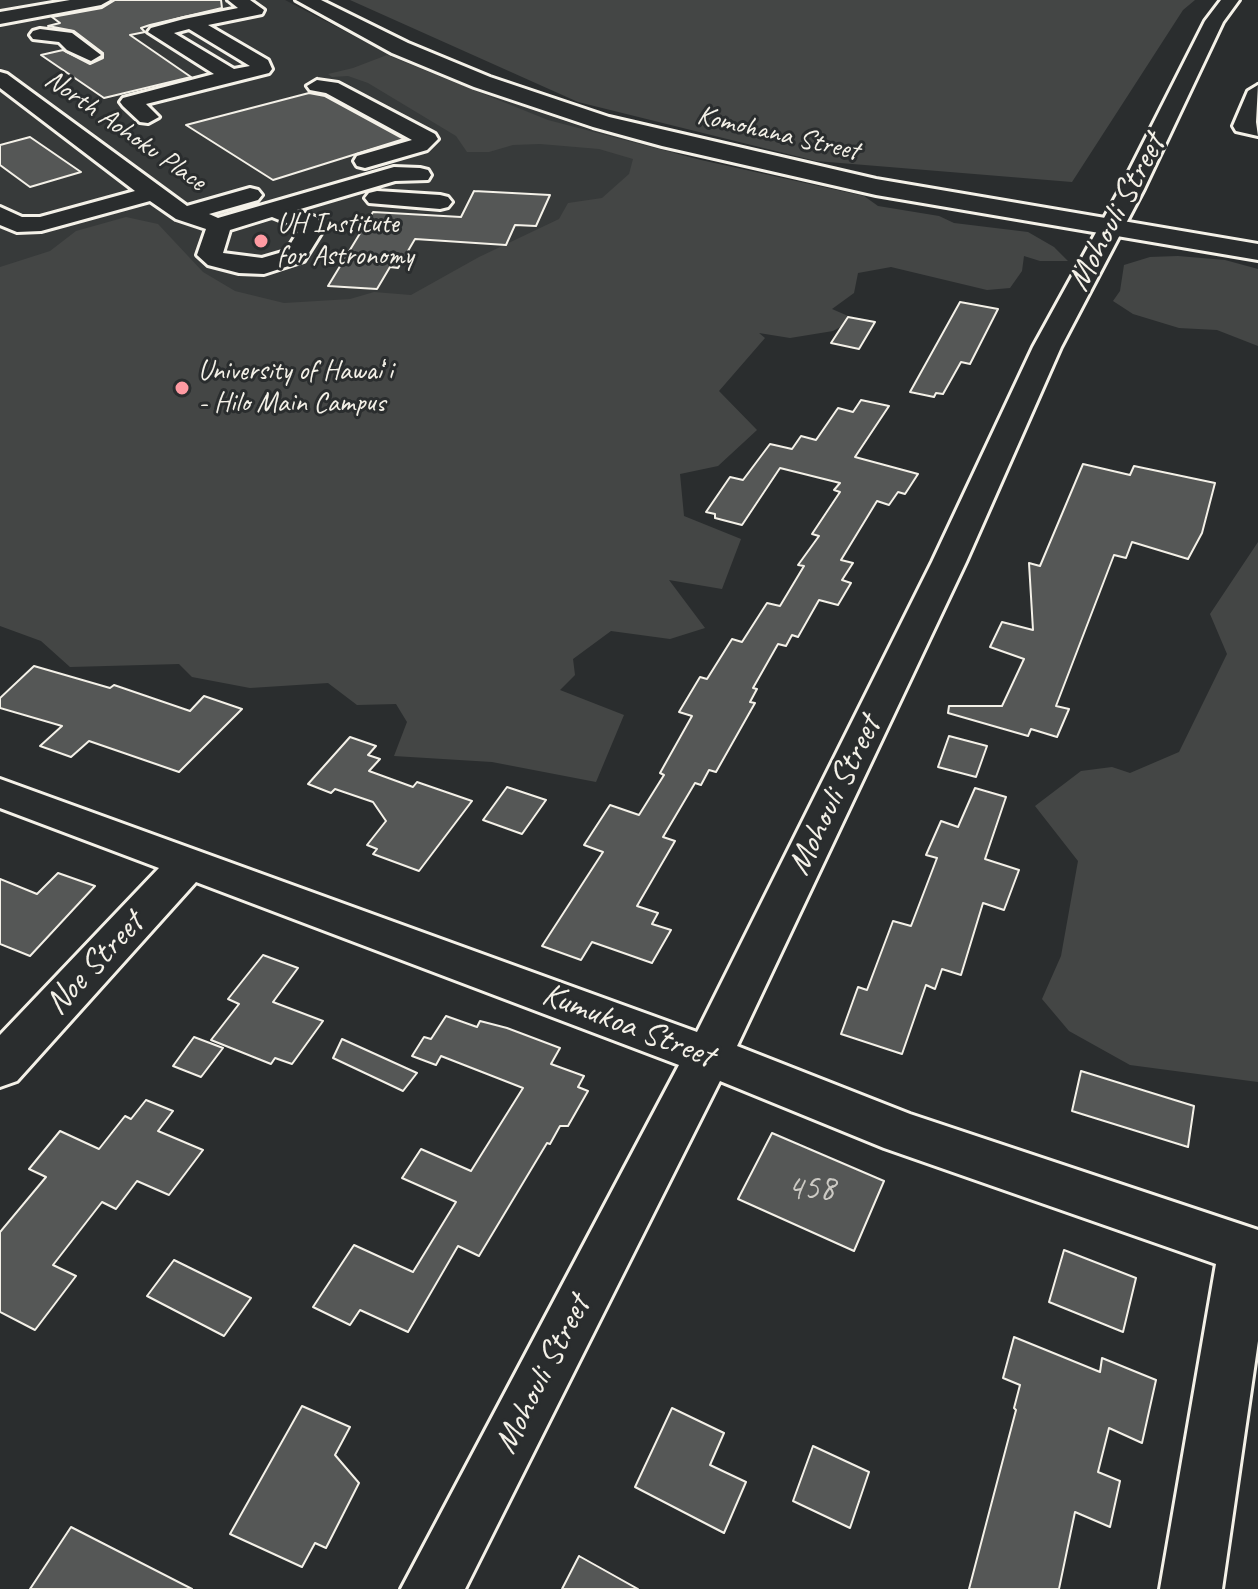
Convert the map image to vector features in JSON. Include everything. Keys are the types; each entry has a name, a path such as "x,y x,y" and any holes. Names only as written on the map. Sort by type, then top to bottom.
{"main road":[{"name":"Komohana Street","path":"306,0 432,62 601,122 747,159 876,187 1258,252"}],"street":[{"path":"6,17 101,0"},
{"path":"228,84 158,32 255,10 237,0"},
{"name":"Mohouli Street","path":"432,1589 709,1056 949,562 1047,347 1111,228 1214,21 1230,0"},
{"path":"6,17 37,42 82,50"},
{"path":"148,117 130,102 228,84 262,69 261,64 191,23"},
{"name":"North Aohoku Place","path":"0,78 184,214 219,226"},
{"path":"184,214 426,142 427,139 331,87 317,86"},
{"path":"1258,91 1244,126 1258,129"},
{"path":"274,209 309,223 310,232 295,256 264,266 217,260 210,255 219,226 274,209 394,174 420,175"},
{"path":"0,214 17,225 41,224 153,193"},
{"path":"324,195 440,202"},
{"name":"Kumukoa Street","path":"0,793 709,1056 901,1133 1252,1252"},
{"name":"Noe Street","path":"0,1067 190,862"},
{"path":"1191,1589 1252,1252"}],"shaded area":[{"name":"University of Hawaiʻi - Hilo Main Campus","path":"0,0 285,0 381,50 467,87 588,129 677,152 37,634 0,623"},
{"path":"350,0 1195,0 1183,10 1072,182 816,161 578,102"},
{"path":"387,55 548,120 701,160 864,196 878,206 939,216 954,223 1028,232 1054,247 1068,261 1040,261 1024,256 1022,271 1010,288 987,290 891,267 858,273 854,293 832,309 855,319 833,331 790,338 759,333 765,338 719,391 757,430 718,466 680,474 684,516 741,539 722,589 669,580 705,628 670,639 611,631 573,659 575,675 560,690 624,715 596,782 492,762 394,756 407,722 396,704 357,705 328,683 250,688 192,677 179,664 70,667 41,641 0,626 0,267 50,251 76,231 126,217 158,224 203,272 235,291 284,303 350,299 374,292 411,295 479,257 559,219 568,203 602,198 629,174 633,159 599,149 540,144 467,152 456,136 368,83 348,76 332,77 328,74"},
{"path":"1150,257 1225,260 1258,269 1258,346 1217,330 1179,328 1133,314 1113,301 1120,291 1124,265"},
{"path":"1258,542 1258,1082 1130,1065 1069,1031 1042,999 1061,956 1078,861 1035,806 1081,771 1112,767 1130,773 1179,752 1227,654 1210,614"}],"building":[{"path":"115,0 221,0 222,8 150,25 141,28 145,32 130,35 191,77 104,98 41,55 63,50 90,64 103,58 103,53 74,31 48,26 60,23 52,17 102,8"},
{"path":"309,93 325,96 404,139 273,180 186,125"},
{"path":"30,137 81,172 30,187 0,165 0,145"},
{"path":"474,191 550,195 536,226 515,225 506,245 415,239 398,268 390,267 377,289 328,286 373,212 461,217"},
{"path":"960,302 998,309 970,364 961,362 943,394 936,393 934,397 910,392"},
{"path":"848,317 875,322 859,349 831,343"},
{"path":"861,400 889,406 855,457 918,474 905,494 898,492 889,505 877,501 841,560 853,563 842,580 851,583 838,605 819,600 798,637 792,635 786,646 778,644 753,688 757,689 750,702 755,703 716,772 709,770 701,785 695,783 663,837 675,841 637,906 658,913 652,924 671,930 652,963 592,942 581,960 542,946 603,852 584,845 610,805 639,815 664,775 660,773 692,716 679,712 700,677 707,679 732,639 742,642 767,603 780,606 804,566 798,565 819,536 812,534 840,492 834,490 840,483 780,468 742,525 715,518 715,514 706,512 730,477 743,480 770,444 792,449 801,436 816,440 838,408 853,412"},
{"path":"1083,464 1130,475 1134,466 1215,483 1202,533 1188,559 1132,542 1126,558 1114,555 1056,706 1069,709 1057,737 1031,729 1028,736 948,713 949,706 1002,706 1024,659 990,647 1002,622 1033,630 1029,563 1040,566"},
{"path":"34,666 110,688 114,685 190,711 204,696 242,709 179,772 89,741 71,757 40,746 62,726 0,708 0,698"},
{"path":"949,736 987,746 976,777 938,767"},
{"path":"350,737 376,746 368,755 380,759 369,771 413,787 417,782 472,801 419,871 373,854 377,849 367,845 386,821 373,802 335,789 331,793 308,784"},
{"path":"507,787 546,800 522,834 483,820"},
{"path":"975,788 1006,797 985,859 1019,870 1004,910 983,903 961,975 942,969 935,989 926,985 902,1054 841,1034 858,987 867,990 893,921 911,926 937,858 926,855 941,821 958,827"},
{"path":"58,873 95,886 30,956 0,944 0,879 37,894"},
{"path":"263,955 298,968 273,1002 323,1021 292,1064 275,1058 271,1064 211,1040 239,1004 228,999"},
{"path":"446,1016 477,1027 480,1021 507,1028 560,1048 551,1064 584,1076 578,1087 588,1091 568,1126 560,1126 550,1144 547,1143 479,1256 458,1246 408,1332 360,1310 350,1325 313,1307 354,1245 413,1272 456,1202 402,1178 421,1149 471,1171 523,1088 441,1056 436,1065 412,1056 424,1037 431,1039"},
{"path":"194,1037 223,1048 201,1077 173,1066"},
{"path":"342,1039 417,1073 403,1091 333,1058"},
{"path":"1081,1071 1194,1106 1188,1147 1072,1111"},
{"path":"146,1100 173,1111 158,1131 203,1150 169,1195 137,1181 116,1209 102,1202 53,1265 76,1276 35,1330 0,1312 0,1232 46,1177 29,1169 60,1131 99,1149 125,1116 131,1119"},
{"path":"772,1133 884,1181 854,1251 738,1199"},
{"path":"1064,1250 1136,1278 1123,1332 1049,1302"},
{"path":"174,1260 251,1298 224,1336 147,1296"},
{"path":"1014,1337 1100,1372 1102,1358 1156,1380 1142,1443 1109,1428 1098,1472 1120,1481 1110,1527 1075,1512 1059,1589 969,1589 1016,1410 1020,1385 1003,1378"},
{"path":"302,1406 350,1427 335,1455 359,1483 326,1548 315,1543 302,1567 230,1534"},
{"path":"672,1408 724,1433 710,1465 746,1482 724,1533 635,1487"},
{"path":"813,1446 869,1472 850,1528 793,1501"},
{"path":"71,1527 192,1589 30,1589"},
{"path":"579,1556 638,1589 562,1589"}],"place":[{"name":"UH Institute for Astronomy","path":"261,241"},
{"name":"University of Hawaiʻi - Hilo Main Campus","path":"182,388"}]}
